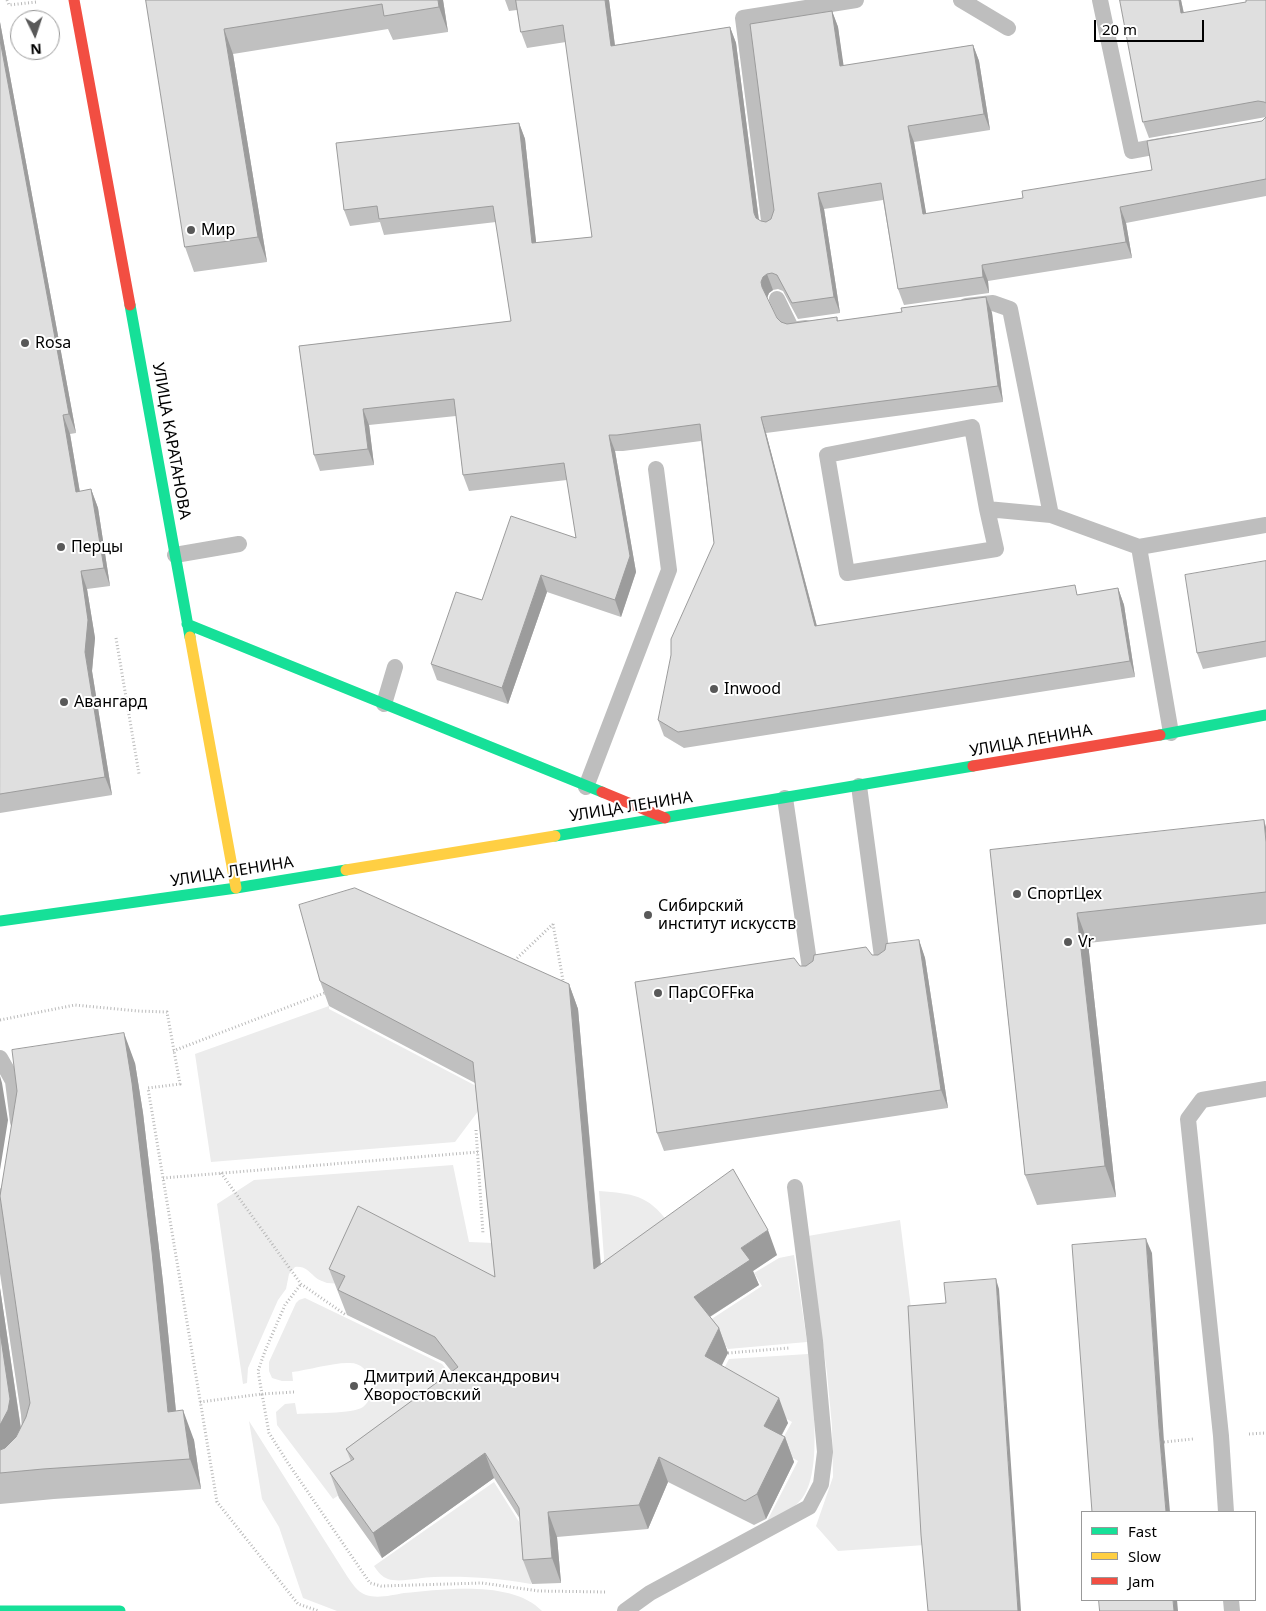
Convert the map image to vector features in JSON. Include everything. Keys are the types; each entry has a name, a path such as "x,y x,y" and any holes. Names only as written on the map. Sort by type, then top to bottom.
{"street":[{"name":"УЛИЦА КАРАТАНОВА","path":"74,0 236,888"},
{"path":"187,624 546,768 665,818"},
{"name":"УЛИЦА ЛЕНИНА","path":"0,921 236,888 859,786 1266,715"},
{"path":"0,1611 120,1611"}],"lane":[{"path":"770,228 743,18 856,0"},
{"path":"961,0 1008,28"},
{"path":"1100,0 1132,151 1189,141"},
{"path":"777,300 792,330 820,326"},
{"path":"955,308 993,303 1010,309 1051,515"},
{"path":"972,427 987,509 996,549 847,573 827,455 972,427"},
{"path":"586,786 669,570 656,469"},
{"path":"987,509 1051,515 1139,547 1266,525"},
{"path":"175,554 239,544"},
{"path":"1139,547 1171,733"},
{"path":"384,704 396,667"},
{"path":"859,786 883,964"},
{"path":"785,798 811,975"},
{"path":"0,1058 13,1081 18,1120 16,1138"},
{"path":"1226,1511 1221,1436 1188,1119 1202,1100 1266,1088"},
{"path":"5,1182 1,1226 29,1414 31,1437 27,1444"},
{"path":"626,1611 650,1593 808,1507 821,1484 825,1452 816,1346 795,1187"}],"path":[{"path":"7,0 9,5 37,2"},
{"path":"116,638 139,774"},
{"path":"506,968 553,924 564,987"},
{"path":"174,1051 325,992 335,992"},
{"path":"0,1020 75,1005 167,1012 180,1084 148,1088 217,1502 298,1604 319,1611"},
{"path":"476,1130 483,1234"},
{"path":"163,1178 478,1152"},
{"path":"221,1172 301,1284 346,1315"},
{"path":"301,1284 285,1304 258,1371 269,1433 370,1583 381,1586 482,1584 539,1591 650,1593"},
{"path":"728,1353 816,1346"},
{"path":"200,1402 294,1392"}],"shaded area":[{"path":"329,1006 329,1009 480,1088 482,1106 455,1142 211,1162 195,1054"},
{"path":"453,1165 469,1242 494,1243 500,1293 327,1283 318,1279 304,1268 295,1267 289,1274 286,1289 278,1300 248,1368 247,1383 243,1384 217,1204 254,1180"},
{"path":"599,1191 638,1197 654,1206 669,1223 606,1285"},
{"path":"900,1220 912,1316 925,1545 838,1551 816,1526 833,1477 832,1426 827,1373 808,1236"},
{"path":"794,1255 807,1342 728,1349 707,1322 762,1286 754,1273 779,1258"},
{"path":"305,1298 442,1364 464,1391 359,1482 333,1499 277,1425 276,1412 285,1404 295,1403 297,1414 341,1412 358,1409 368,1402 372,1388 371,1380 364,1368 358,1364 350,1363 292,1372 293,1381 282,1381 272,1378 269,1371 269,1362 296,1303"},
{"path":"808,1354 815,1432 812,1474 807,1491 798,1503 787,1512 766,1523 798,1461 777,1449 792,1422 718,1380 729,1359"},
{"path":"249,1421 347,1576 363,1594 380,1597 438,1590 477,1589 514,1595 529,1601 542,1611 337,1611 303,1598 279,1527 262,1499"},
{"path":"494,1482 526,1533 531,1584 495,1579 458,1577 393,1580 380,1574 374,1566"}],"building":[{"path":"146,0 438,0 439,7 384,16 382,4 224,29 258,237 185,247"},
{"path":"516,0 605,0 611,46 730,27 754,213 756,218 766,222 771,219 774,210 750,24 832,11 840,66 973,45 984,114 908,126 923,214 1023,198 1022,191 1152,170 1147,141 1262,121 1266,117 1266,179 1120,207 1126,242 982,265 983,277 898,289 881,183 818,193 834,297 792,303 777,275 767,274 761,282 777,318 787,324 837,317 837,321 902,312 901,308 986,297 998,386 761,417 815,626 1075,585 1077,595 1118,588 1130,661 678,732 658,720 671,655 671,639 714,543 700,424 609,435 630,556 615,600 541,575 502,688 431,664 456,592 482,600 511,516 576,538 564,463 463,475 454,399 363,409 368,449 314,455 299,346 511,321 493,206 379,219 377,206 344,210 336,143 519,123 532,243 592,237 563,25 521,32"},
{"path":"1120,0 1179,0 1181,13 1246,2 1246,0 1266,0 1266,103 1258,101 1143,122"},
{"path":"0,40 69,414 63,415 76,492 91,489 104,568 81,571 88,620 85,652 105,777 0,794"},
{"path":"1266,561 1266,641 1197,653 1185,575"},
{"path":"1264,820 1266,892 1077,913 1105,1166 1025,1175 990,850"},
{"path":"355,888 569,984 594,1269 733,1169 768,1230 741,1248 750,1260 694,1297 719,1328 705,1356 779,1398 764,1426 785,1437 757,1494 745,1501 659,1457 639,1505 548,1512 552,1558 523,1560 519,1508 485,1453 373,1533 330,1473 354,1459 346,1449 458,1367 435,1337 338,1290 345,1276 329,1269 358,1206 495,1277 473,1062 320,981 299,905"},
{"path":"919,940 941,1090 657,1133 635,982 794,958 800,966 806,966 813,961 814,955 866,947 872,955 878,955 885,950 886,944"},
{"path":"124,1033 132,1083 152,1252 168,1412 183,1410 190,1459 0,1473 0,1450 5,1448 16,1437 26,1417 30,1403 0,1196 17,1091 12,1050"},
{"path":"1146,1239 1166,1511 1092,1511 1072,1245"},
{"path":"996,1279 1018,1611 928,1611 921,1535 908,1306 946,1303 944,1283"},
{"path":"0,1332 10,1399 8,1410 0,1425"},
{"path":"1099,1601 1173,1601 1174,1611 1100,1611"}],"traffic: fast":[{"path":"130,305 190,637"},
{"path":"187,624 602,792"},
{"path":"1160,735 1266,715"},
{"path":"555,836 973,766"},
{"path":"0,921 236,888 346,870"},
{"path":"0,1611 120,1611"}],"traffic: slow":[{"path":"190,637 236,888"},
{"path":"346,870 555,836"}],"traffic: jam":[{"path":"74,0 130,305"},
{"path":"973,766 1160,735"},
{"path":"602,792 665,818"}],"place":[{"name":"Мир","path":"191,230"},
{"name":"Rosa","path":"25,343"},
{"name":"Перцы","path":"61,547"},
{"name":"Inwood","path":"714,689"},
{"name":"Авангард","path":"64,702"},
{"name":"СпортЦех","path":"1017,894"},
{"name":"Сибирский институт искусств","path":"648,915"},
{"name":"Vr","path":"1068,942"},
{"name":"ПарCOFFка","path":"658,993"},
{"name":"Дмитрий Александрович Хворостовский","path":"354,1386"}]}
